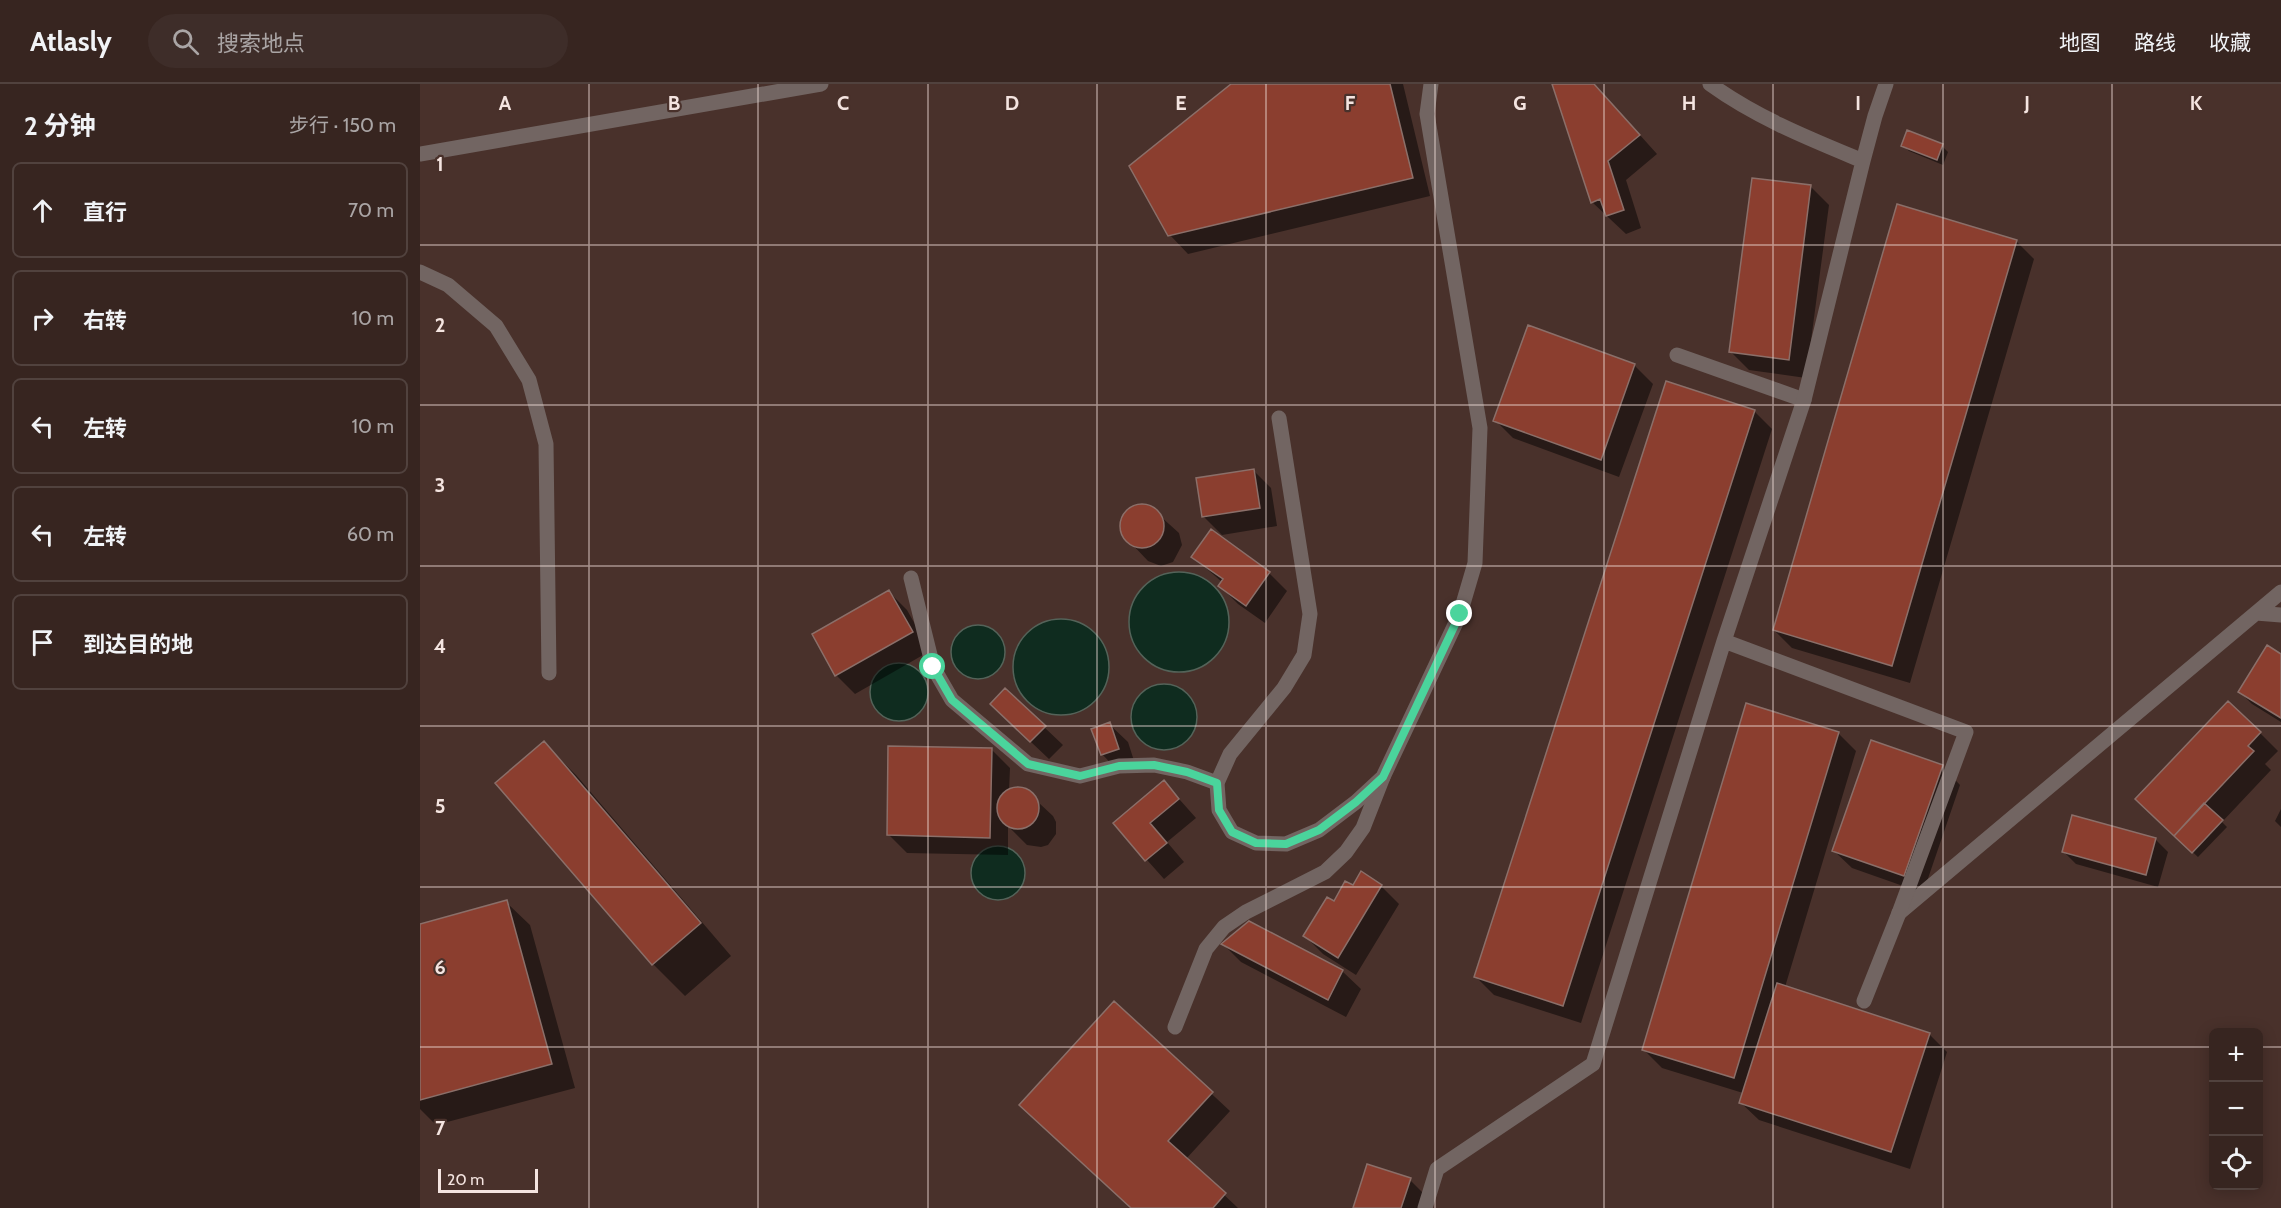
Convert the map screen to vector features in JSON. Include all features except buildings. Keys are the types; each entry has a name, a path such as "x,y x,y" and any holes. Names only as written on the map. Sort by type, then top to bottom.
{"street":[{"path":"420,154 821,84"},
{"path":"1175,1027 1206,949 1224,927 1325,872 1346,852 1363,828 1383,777 1460,614 1475,563 1480,428 1427,114 1431,84"},
{"path":"1710,84 1757,113 1863,161"},
{"path":"1425,1208 1437,1169 1593,1064 1724,641 1804,400 1863,161 1886,84"},
{"path":"420,272 448,285 496,326 529,380 546,444 549,673"},
{"path":"1677,355 1804,400"},
{"path":"1279,418 1310,615 1304,655 1284,688 1230,754 1217,783 1219,810 1232,832 1256,843 1286,844 1319,830 1356,802 1383,777"},
{"path":"911,578 933,667 952,700 1028,764 1080,776 1119,766 1154,765 1187,772 1217,783"},
{"path":"1899,913 2281,592"},
{"path":"2256,613 2281,615"},
{"path":"1724,641 1966,732 1864,1001"}],"shaded area":[{"path":"1179,572 1207,580 1221,594 1229,622 1221,650 1207,664 1179,672 1151,664 1137,650 1129,622 1137,594 1151,580"},
{"path":"1061,619 1079,622 1095,633 1106,649 1109,667 1106,685 1095,701 1079,712 1061,715 1043,712 1027,701 1016,685 1013,667 1016,649 1027,633 1043,622"},
{"path":"973,625 983,625 993,629 1001,637 1005,652 1001,667 993,675 983,679 973,679 963,675 955,667 951,657 951,647 955,637 963,629"},
{"path":"899,663 915,668 923,676 928,692 923,708 915,716 899,721 883,716 875,708 870,692 875,676 883,668"},
{"path":"1164,684 1177,686 1187,694 1195,704 1197,717 1195,730 1187,740 1177,748 1164,750 1151,748 1141,740 1133,730 1131,717 1133,704 1141,694 1151,686"},
{"path":"993,846 1003,846 1017,854 1023,863 1025,873 1023,883 1017,892 1003,900 993,900 976,888 971,878 971,868 983,851"}],"route":[{"path":"933,667 952,700 1028,764 1080,776 1119,766 1154,765 1187,772 1217,783 1219,810 1232,832 1256,843 1286,844 1319,830 1356,802 1383,777 1460,614"}]}
